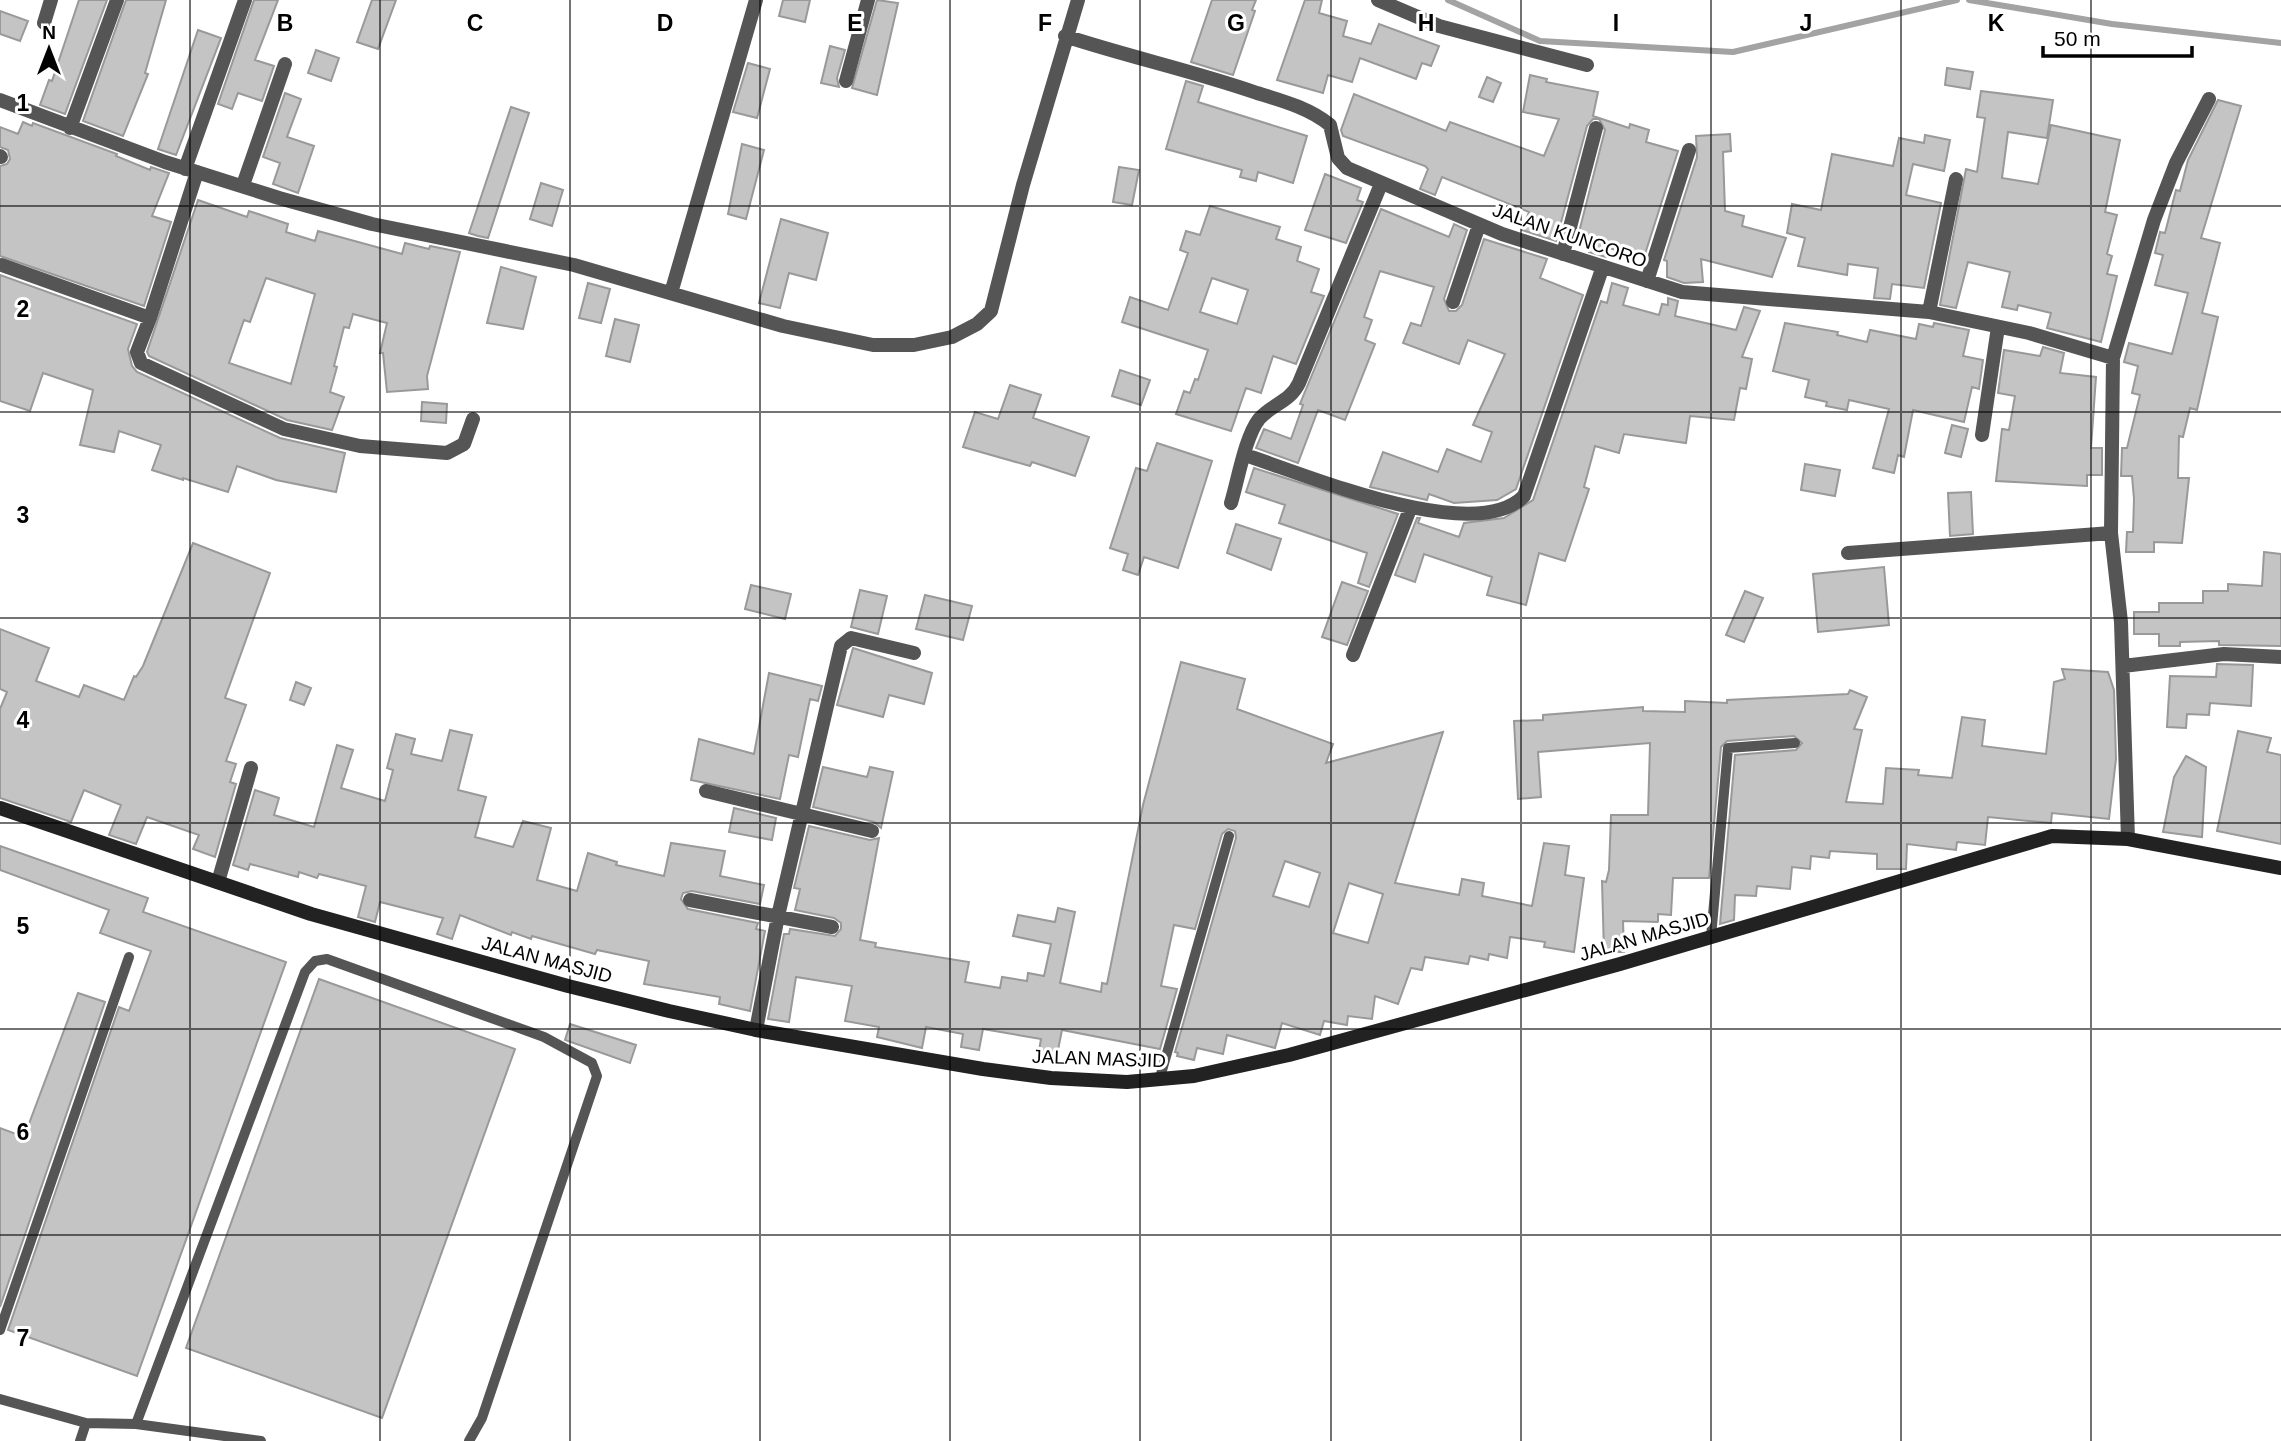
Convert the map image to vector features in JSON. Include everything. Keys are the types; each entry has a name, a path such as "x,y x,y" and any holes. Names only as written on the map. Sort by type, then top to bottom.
{"street":[{"path":"44,23 51,0"},
{"path":"70,128 117,0"},
{"path":"245,0 191,170 150,318 137,352 141,363 284,429 360,446 447,453 464,444 473,419"},
{"path":"671,293 755,0"},
{"path":"846,81 868,0"},
{"path":"0,100 70,128 191,170 372,224 574,265 783,326 873,345 915,345 952,337 977,324 991,311 1065,36 1078,0"},
{"path":"1378,0 1439,26 1587,65"},
{"name":"JALAN KUNCORO","path":"1065,36 1304,109 1330,125 1338,158 1347,168 1479,225 1602,269 1698,295 1929,312 1998,327 2113,358"},
{"path":"243,184 285,64"},
{"path":"2128,839 2121,622 2111,533 2113,358 2154,220 2176,163 2210,99"},
{"path":"1563,254 1596,128"},
{"path":"1647,281 1689,150"},
{"path":"1929,312 1956,178"},
{"path":"1231,503 1253,428 1260,418 1293,395 1381,184"},
{"path":"1454,302 1479,225"},
{"path":"2,265 150,318"},
{"path":"1245,455 1410,509 1490,512 1510,507 1524,496 1602,269"},
{"path":"1982,435 1998,327"},
{"path":"1353,655 1410,509"},
{"path":"1849,553 2111,533"},
{"path":"756,1030 778,916 841,646 851,638 914,653"},
{"path":"2123,666 2213,654 2281,657"},
{"path":"218,882 251,768"},
{"path":"706,791 872,831"},
{"name":"JALAN MASJID","path":"0,808 311,914 568,986 756,1030 1015,1074 1087,1080 1159,1081 1289,1055 1711,937 2052,836 2128,839 2281,868"},
{"path":"690,900 832,928"}],"lane":[{"path":"1711,937 1728,748 1795,743"},
{"path":"1159,1081 1229,836"},
{"path":"0,1330 130,957"},
{"path":"136,1424 305,972 315,961 327,959 544,1037 593,1063 597,1076 482,1418 469,1441"},
{"path":"0,1399 86,1423 136,1424 261,1441"},
{"path":"80,1441 86,1423"}],"building":[{"path":"79,0 107,0 65,114 40,105 49,80 52,81"},
{"path":"126,0 166,0 145,73 148,74 123,136 83,121"},
{"path":"254,0 278,0 255,60 274,66 262,101 238,93 232,109 218,104"},
{"path":"372,0 396,0 378,49 357,42"},
{"path":"783,0 810,0 805,22 779,16"},
{"path":"877,0 898,3 877,95 852,88"},
{"path":"1212,0 1256,0 1252,10 1255,11 1233,75 1191,62"},
{"path":"1305,0 1322,0 1319,13 1347,21 1343,36 1371,44 1379,24 1439,46 1431,66 1422,63 1416,79 1360,58 1352,82 1328,75 1323,93 1277,80"},
{"path":"0,11 28,21 20,41 0,34"},
{"path":"198,30 221,38 176,155 158,149"},
{"path":"830,46 845,50 837,78 839,87 821,83"},
{"path":"316,50 339,58 331,81 308,73"},
{"path":"748,63 770,69 757,118 733,112"},
{"path":"1947,68 1973,72 1970,89 1945,85"},
{"path":"1530,75 1547,79 1546,82 1598,92 1593,116 1629,128 1630,124 1649,130 1646,142 1678,151 1645,254 1638,252 1636,256 1609,248 1606,257 1589,252 1591,244 1577,240 1605,130 1599,119 1593,119 1587,126 1556,241 1522,230 1529,212 1442,177 1435,195 1420,189 1428,169 1425,166 1343,136 1341,130 1354,94 1446,131 1450,122 1544,156 1559,119 1523,112"},
{"path":"1487,77 1501,83 1493,102 1479,97"},
{"path":"1186,81 1203,86 1198,102 1307,136 1293,183 1258,172 1256,181 1240,177 1242,170 1166,149"},
{"path":"1981,91 2053,100 2047,138 2008,132 2002,178 2038,184 2051,125 2120,140 2105,212 2117,215 2107,254 2112,256 2107,274 2117,276 2101,342 2047,328 2051,313 2018,305 2017,310 2002,307 2010,272 1968,262 1956,308 1940,305 1966,169 1977,172 1985,118 1977,117"},
{"path":"285,93 301,99 287,137 314,146 298,193 273,184 280,163 263,157"},
{"path":"2218,100 2241,106 2201,238 2220,243 2202,313 2218,317 2197,410 2190,408 2183,437 2179,436 2178,478 2189,478 2182,543 2154,542 2154,552 2126,552 2127,532 2133,532 2134,499 2132,476 2121,476 2122,448 2127,448 2140,395 2132,393 2138,366 2124,362 2129,343 2172,354 2188,293 2155,285 2163,255 2155,253 2160,232 2165,233 2176,190 2180,191 2188,160"},
{"path":"511,107 529,113 488,238 478,236 469,233"},
{"path":"23,122 32,126 33,123 117,154 116,156 150,170 151,167 169,173 152,216 171,222 144,306 0,256 0,166 7,164 10,159 8,150 0,147 0,127 18,134"},
{"path":"1730,134 1731,151 1723,152 1725,211 1744,216 1742,226 1786,238 1772,277 1701,259 1703,282 1684,283 1667,277 1667,261 1664,260 1697,157 1696,136"},
{"path":"1925,135 1950,140 1944,171 1913,164 1906,195 1941,203 1924,288 1892,284 1890,299 1874,298 1878,268 1848,264 1847,275 1798,266 1805,238 1787,233 1792,204 1821,210 1832,154 1893,166 1899,138 1924,143"},
{"path":"742,144 764,150 746,219 728,214"},
{"path":"1119,167 1139,170 1132,205 1113,202"},
{"path":"1325,174 1361,188 1357,200 1363,202 1346,243 1305,230"},
{"path":"541,183 563,190 552,226 530,219"},
{"path":"198,200 247,217 249,211 288,224 286,232 315,241 318,231 402,254 405,243 460,252 427,376 428,389 387,392 383,353 380,353 387,323 353,314 349,328 344,327 334,366 337,367 330,392 344,397 332,430 287,420 149,356 147,352","holes":["266,278 315,294 291,384 229,363 244,320 250,322"]},
{"path":"1210,206 1280,227 1276,239 1301,247 1297,261 1319,269 1311,292 1324,296 1296,364 1273,356 1261,393 1246,388 1231,431 1176,414 1184,391 1190,393 1195,379 1198,380 1208,350 1122,322 1130,297 1168,310 1188,253 1180,250 1186,231 1200,235","holes":["1212,278 1248,290 1237,324 1200,312"]},
{"path":"1381,209 1449,237 1454,224 1467,230 1444,299 1449,311 1456,311 1462,305 1484,239 1547,259 1540,278 1583,295 1516,489 1497,500 1454,503 1429,494 1427,500 1370,487 1383,452 1438,472 1447,449 1481,462 1492,432 1473,425 1505,354 1468,340 1459,364 1403,343 1411,323 1421,326 1434,287 1380,271 1364,317 1372,320 1365,340 1375,344 1345,420 1318,410 1298,463 1256,448 1264,429 1291,439 1303,405 1300,404"},
{"path":"781,219 828,233 816,280 789,273 780,308 759,303"},
{"path":"501,267 536,277 523,329 487,323"},
{"path":"0,275 137,324 128,349 132,366 137,372 280,438 345,453 336,492 276,480 237,466 228,492 183,480 152,470 161,445 119,431 114,452 80,445 93,390 43,373 30,411 0,401"},
{"path":"588,283 610,289 601,323 579,318"},
{"path":"1612,283 1628,288 1623,305 1659,315 1662,304 1668,305 1668,298 1678,301 1675,316 1736,330 1744,307 1760,311 1742,357 1752,359 1746,389 1740,388 1734,420 1690,416 1686,443 1624,434 1619,453 1595,446 1584,487 1589,489 1565,561 1539,553 1526,605 1487,595 1492,577 1424,554 1415,582 1395,575 1417,518 1420,518 1418,523 1459,537 1464,523 1504,518 1533,500 1601,301 1607,303"},
{"path":"615,319 639,325 630,362 606,356"},
{"path":"1785,323 1838,332 1837,335 1867,342 1870,330 1916,339 1919,324 1933,327 1934,323 1969,330 1963,356 1983,360 1979,389 1972,387 1964,422 1913,410 1904,457 1898,455 1894,473 1873,468 1889,409 1849,400 1847,410 1826,406 1827,402 1805,397 1809,380 1773,371"},
{"path":"2043,347 2064,353 2060,373 2096,377 2091,448 2102,448 2102,475 2087,475 2087,486 1996,481 2002,429 2009,430 2015,396 1998,393 2004,350 2040,356"},
{"path":"1120,370 1150,380 1141,405 1112,396"},
{"path":"1010,385 1041,395 1033,418 1089,437 1075,476 1032,462 1030,466 963,447 975,412 998,419"},
{"path":"422,402 447,404 446,423 421,421"},
{"path":"1952,425 1968,429 1961,457 1945,453"},
{"path":"1157,443 1212,461 1178,568 1144,557 1138,575 1123,570 1128,554 1110,548 1136,468 1147,471"},
{"path":"1805,464 1840,470 1835,496 1801,490"},
{"path":"1254,468 1398,514 1369,587 1358,583 1367,553 1279,523 1285,505 1246,492"},
{"path":"1971,492 1973,534 1950,536 1948,493"},
{"path":"1236,524 1281,539 1271,570 1227,553"},
{"path":"193,543 270,573 225,698 246,705 226,761 236,764 230,782 236,784 215,857 193,849 199,835 147,817 136,844 109,835 121,805 84,790 71,822 0,798 0,709 7,692 0,689 0,629 49,648 36,681 79,697 84,685 124,700 134,676 136,677 143,666"},
{"path":"2264,552 2281,554 2281,646 2219,645 2219,641 2180,642 2180,646 2159,646 2159,634 2134,634 2134,612 2159,612 2159,603 2203,603 2203,591 2228,591 2228,584 2262,586"},
{"path":"1884,567 1889,625 1818,632 1813,574"},
{"path":"1342,582 1368,591 1347,645 1322,637"},
{"path":"751,585 791,594 785,619 745,609"},
{"path":"860,590 887,596 878,634 851,627"},
{"path":"1745,591 1763,598 1744,642 1726,635"},
{"path":"925,595 972,606 963,640 916,629"},
{"path":"853,648 932,673 924,704 889,695 883,717 837,705"},
{"path":"1181,662 1245,679 1237,709 1333,744 1326,763 1443,732 1395,883 1459,895 1462,879 1484,883 1482,896 1532,906 1544,843 1569,846 1565,875 1584,878 1574,952 1544,947 1545,942 1510,937 1507,958 1489,954 1488,960 1470,956 1468,964 1425,957 1422,970 1411,968 1398,1004 1375,996 1372,1019 1348,1016 1347,1025 1324,1021 1320,1035 1282,1023 1275,1048 1227,1035 1223,1054 1197,1048 1194,1060 1177,1056 1178,1053 1175,1052 1236,838 1235,831 1228,829 1222,834 1195,929 1174,925 1161,986 1177,989 1160,1049 1062,1030 1056,1060 1038,1056 1041,1039 983,1029 979,1050 961,1047 963,1034 926,1027 922,1048 877,1037 879,1027 845,1021 852,986 796,977 789,1022 768,1019 784,934 789,934 790,929 835,936 841,929 841,923 834,918 795,910 800,889 794,888 809,826 870,840 879,838 860,940 876,943 875,947 969,962 965,982 1000,988 1002,977 1027,981 1028,973 1044,976 1051,944 1013,936 1018,915 1055,922 1058,908 1075,912 1060,983 1101,992 1102,983 1107,984 1143,805","holes":["1285,861 1320,873 1309,907 1273,896","1349,883 1383,894 1368,943 1333,933"]},
{"path":"2217,664 2253,665 2251,706 2210,703 2209,715 2187,714 2186,728 2167,727 2170,676 2216,677"},
{"path":"2062,669 2108,672 2114,690 2116,759 2109,819 2052,813 2051,823 1988,817 1985,845 1957,842 1956,850 1907,844 1906,869 1877,869 1877,854 1830,851 1829,858 1811,856 1810,869 1792,867 1790,889 1757,886 1756,896 1735,895 1734,920 1720,924 1735,755 1796,750 1802,743 1794,736 1727,741 1721,747 1709,878 1673,878 1671,915 1658,914 1658,922 1623,921 1624,952 1604,952 1602,881 1606,882 1609,870 1611,815 1648,815 1650,743 1538,752 1541,797 1518,799 1514,721 1543,720 1543,715 1643,707 1643,711 1685,712 1685,701 1727,703 1727,700 1848,694 1850,690 1867,697 1854,729 1862,730 1846,802 1883,804 1886,768 1919,770 1918,775 1952,778 1962,717 1985,720 1982,746 2046,754 2054,682 2065,679"},
{"path":"769,673 822,686 818,701 810,699 798,757 789,755 780,799 691,780 699,739 754,754"},
{"path":"296,682 311,688 304,705 290,700"},
{"path":"450,730 472,735 458,790 486,797 475,837 513,847 523,821 551,828 537,880 577,891 588,853 617,862 616,865 664,876 671,843 725,851 720,876 764,885 760,904 692,891 683,893 681,899 688,909 758,923 756,929 765,931 750,1011 719,1004 720,997 644,984 649,961 597,950 595,954 512,932 511,935 460,915 452,939 437,934 443,918 380,902 375,922 358,917 366,886 319,874 317,878 299,872 298,877 250,864 248,870 233,865 255,790 279,798 274,815 314,827 337,745 353,750 341,788 385,801 393,770 387,768 396,734 415,739 411,754 442,761"},
{"path":"2238,731 2271,738 2267,752 2281,755 2281,844 2217,831"},
{"path":"2186,756 2206,767 2202,837 2163,832 2174,777"},
{"path":"823,767 867,777 870,767 893,772 881,828 874,822 813,807"},
{"path":"734,808 776,818 772,840 729,832"},
{"path":"0,846 148,898 143,912 286,962 137,1376 8,1330 119,1007 129,1011 151,951 100,933 109,910 0,870"},
{"path":"319,979 515,1049 382,1418 186,1348"},
{"path":"78,993 105,1002 0,1307 0,1128 24,1137"},
{"path":"570,1024 636,1045 630,1063 565,1040"}],"waterway":[{"path":"1448,0 1540,41 1733,52 1957,0"},
{"path":"1969,0 2112,24 2281,43"}]}
